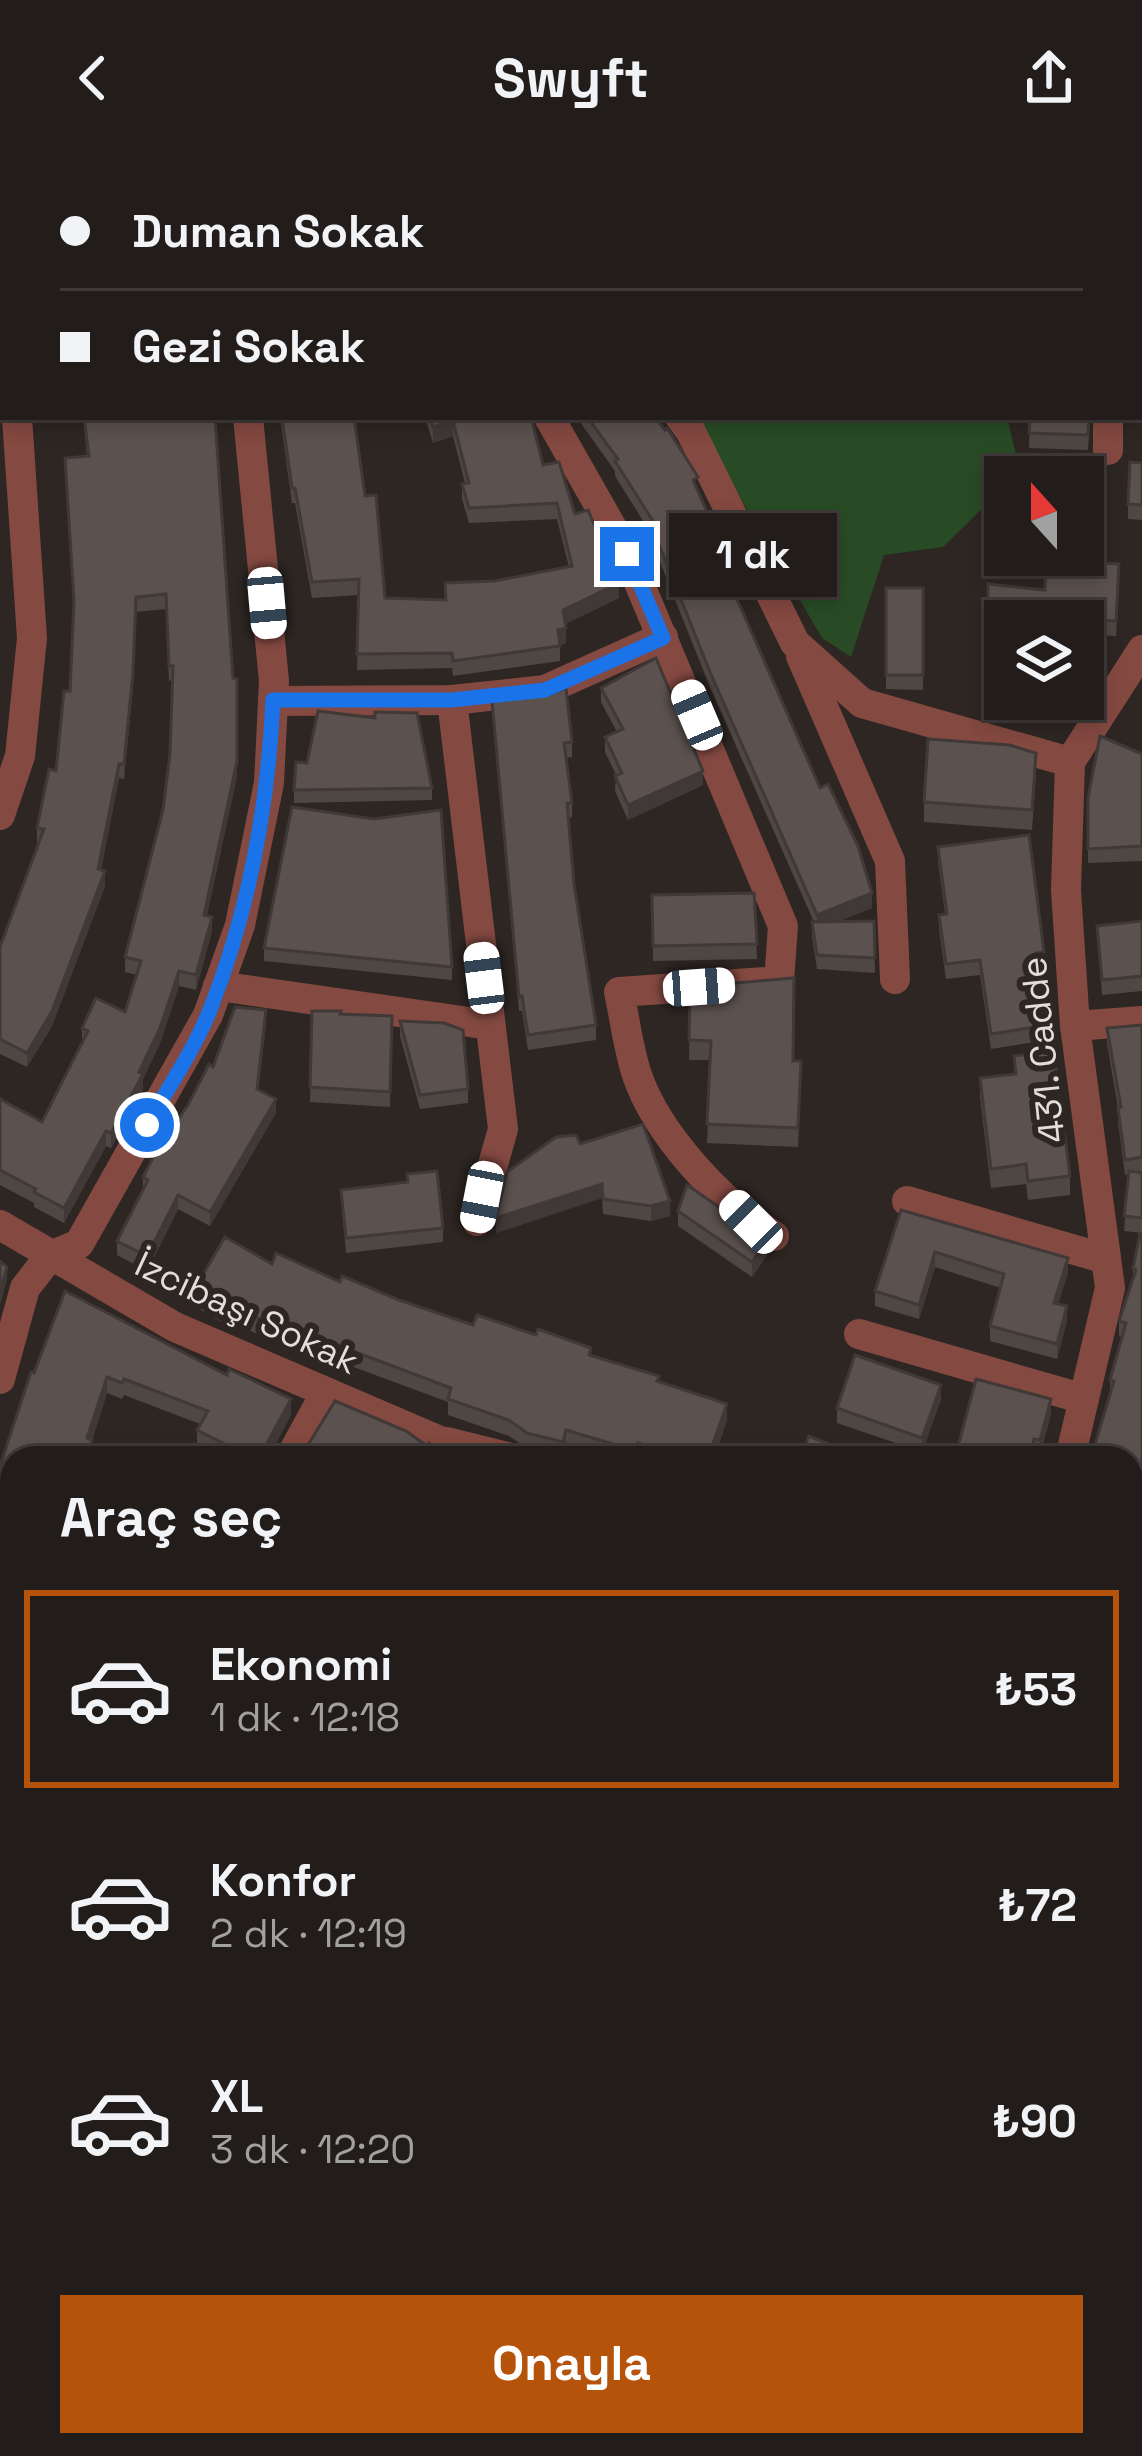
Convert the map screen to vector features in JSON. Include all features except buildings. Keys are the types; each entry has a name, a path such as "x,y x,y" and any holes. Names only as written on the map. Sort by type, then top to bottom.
{"street":[{"path":"0,815 20,756 32,638 17,420"},
{"path":"0,1379 26,1288 50,1256 79,1244 179,1068 218,986 240,925 269,783 273,700 248,420"},
{"path":"551,420 627,554 783,926 779,981 619,992 638,1077 676,1146 751,1222 773,1236"},
{"path":"682,420 795,643 890,861 896,980"},
{"path":"1108,420 1108,450"},
{"path":"273,700 452,700 545,690 663,638"},
{"path":"795,643 862,703 1070,762 1142,650"},
{"path":"452,700 503,1129 477,1221"},
{"name":"431. Cadde","path":"1070,762 1066,890 1075,1026 1110,1288 1073,1446"},
{"path":"218,986 490,1025"},
{"path":"1075,1026 1142,1021"},
{"path":"907,1201 1106,1258"},
{"name":"İzcibaşı Sokak","path":"0,1226 175,1327 446,1446"},
{"path":"859,1334 1084,1399"},
{"path":"297,1446 325,1394"}],"green space":[{"path":"695,420 1008,420 1016,456 984,456 984,507 943,547 884,555 851,657 822,638"}],"route":[{"path":"147,1125 208,1015 240,925 269,783 273,700 452,700 545,690 663,638 627,554"}]}
